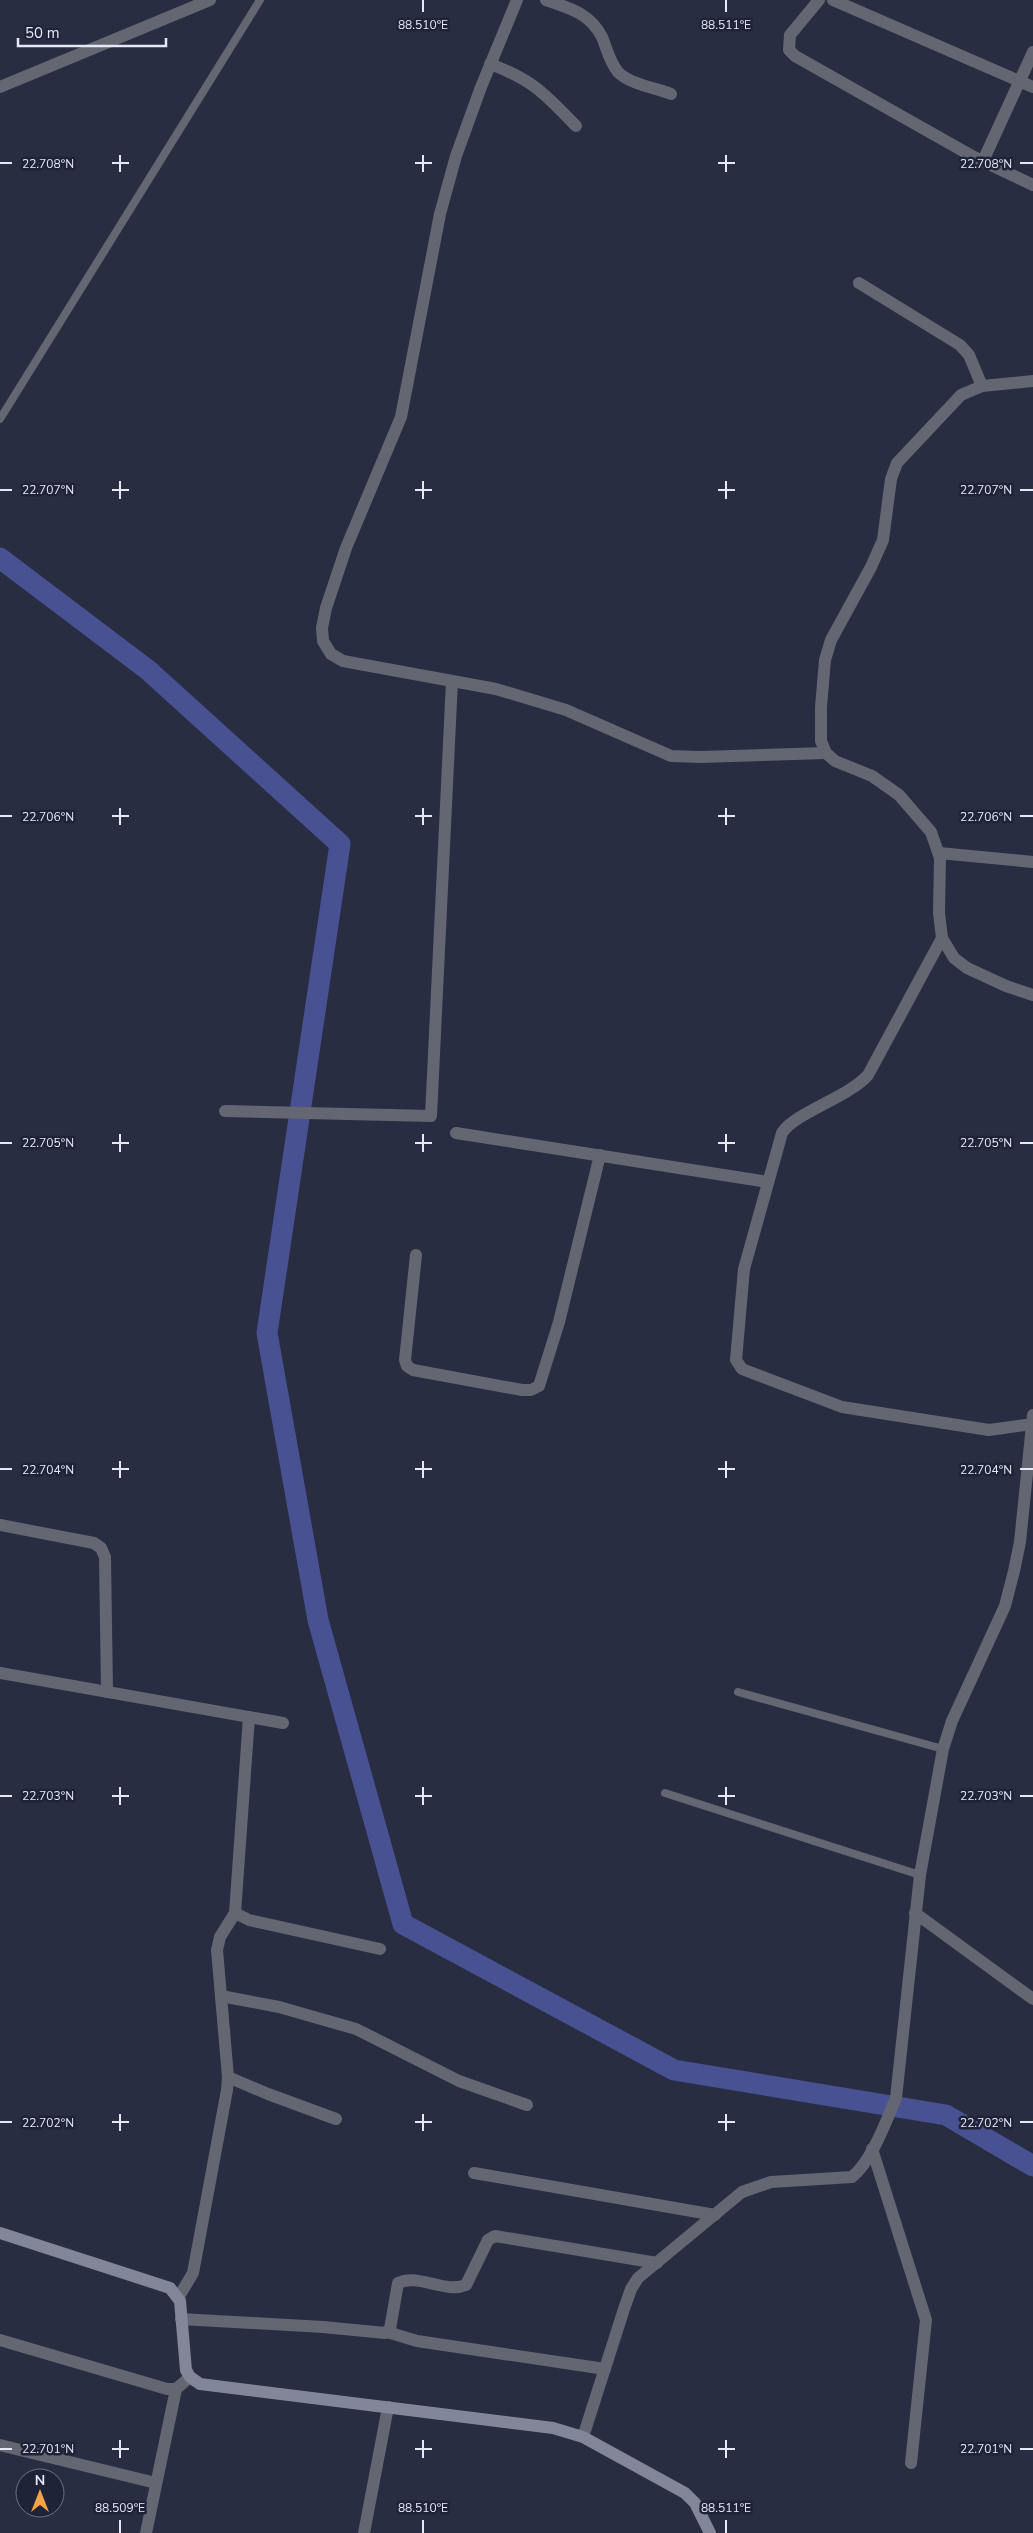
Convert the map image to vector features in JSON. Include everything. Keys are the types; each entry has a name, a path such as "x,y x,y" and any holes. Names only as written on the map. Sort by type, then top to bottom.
{"street":[{"path":"0,87 210,0"},
{"path":"517,0 490,64 456,156 440,214 401,417 346,548 322,628 324,641 331,654 343,661 496,689 566,710 671,756 701,757 826,753"},
{"path":"546,0 581,12 591,21 602,36 609,58 618,73 671,94"},
{"path":"819,0 790,36 789,50 795,56 983,162 1033,185"},
{"path":"833,0 1033,87"},
{"path":"983,162 1033,52"},
{"path":"490,64 515,74 539,88 576,126"},
{"path":"859,283 960,345 969,355 982,386"},
{"path":"1033,381 982,386 961,395 897,463 891,480 883,540 872,567 831,640 825,660 821,707 821,741 826,753 834,761 872,776 899,795 930,832 939,853 939,913 942,938 954,958 967,968 1033,996"},
{"path":"225,1111 431,1116 452,681"},
{"path":"939,853 1033,862"},
{"path":"583,2437 631,2289 638,2278 742,2192 759,2185 852,2177 860,2171 884,2128 896,2098 920,1875 943,1749 952,1720 1007,1597 1020,1542 1033,1421 989,1430 842,1407 742,1369 736,1360 742,1279 784,1130 858,1084 868,1075 942,938"},
{"path":"456,1132 768,1182"},
{"path":"416,1255 405,1360 407,1366 413,1370 522,1390 539,1386 558,1322 600,1155"},
{"path":"0,1525 94,1543 101,1548 105,1557 108,1692"},
{"path":"0,1673 283,1723"},
{"path":"178,2298 193,2273 228,2077 218,1946 220,1937 235,1913 249,1717"},
{"path":"235,1913 249,1920 380,1949"},
{"path":"915,1913 1033,2000"},
{"path":"221,1996 279,2007 356,2029 459,2081 527,2104"},
{"path":"228,2077 268,2094 336,2118"},
{"path":"872,2149 926,2320 911,2463"},
{"path":"474,2173 715,2214"},
{"path":"0,2233 170,2288 178,2298 186,2370 190,2377 200,2384 553,2428 583,2437 691,2497 710,2533"},
{"path":"387,2332 398,2283 406,2280 455,2288 466,2285 488,2240 495,2236 657,2262"},
{"path":"181,2319 387,2332 417,2341 605,2369"},
{"path":"0,2340 167,2389 176,2389"},
{"path":"146,2533 176,2389 190,2377"},
{"path":"364,2533 388,2407"},
{"path":"0,2445 156,2483"}],"lane":[{"path":"0,419 260,0"},
{"path":"738,1692 943,1749"},
{"path":"665,1793 920,1875"}],"waterway":[{"path":"0,558 148,670 340,844 267,1333 318,1620 403,1924 674,2070 946,2115 1033,2166"}]}
